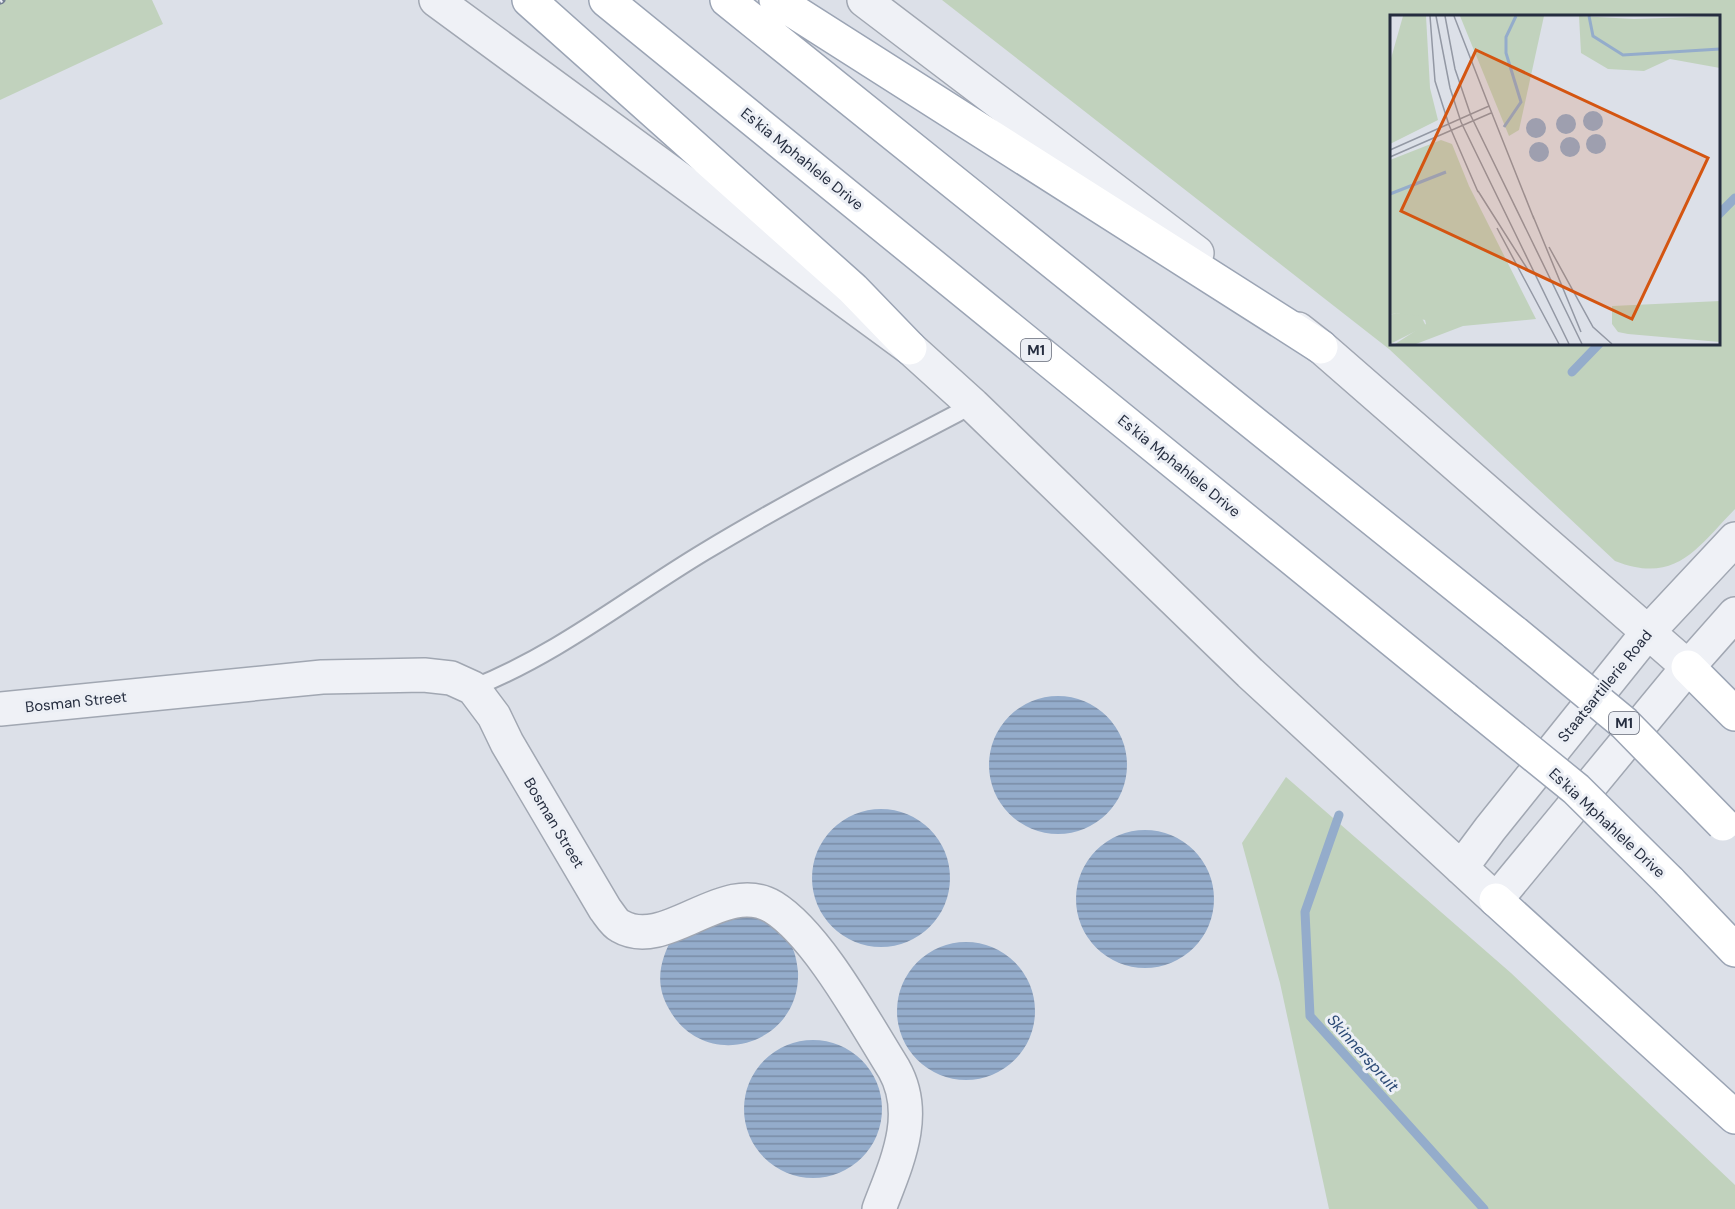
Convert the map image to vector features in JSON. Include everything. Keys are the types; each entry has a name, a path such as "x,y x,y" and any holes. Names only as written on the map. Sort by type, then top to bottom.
{"main road":[{"path":"529,0 853,289 910,348"},
{"name":"Es'kia Mphahlele Drive","path":"606,0 1576,789 1735,950"},
{"name":"M1","path":"727,0 1624,723 1729,831"},
{"path":"776,0 1321,347"},
{"path":"1688,667 1735,714"},
{"path":"1496,900 1735,1117"}],"street":[{"path":"436,0 910,348 973,405 1250,673 1496,900 1688,667 1735,614"},
{"path":"864,0 1321,347 1688,667"},
{"name":"Staatsartillerie Road","path":"1461,868 1648,632 1735,539"},
{"name":"Bosman Street","path":"0,709 322,677 424,675 451,678 472,688 494,716 507,743 593,889 618,925 650,931 742,899 772,906 796,925 816,950 894,1069 906,1103 902,1146 879,1209"}],"lane":[{"path":"472,688 509,673 545,654 704,552 821,484 973,405"}],"green space":[{"path":"0,0 152,0 163,24 0,100"},
{"path":"942,0 1735,0 1735,509 1684,559 1654,568 1636,567 1615,561 1389,349"},
{"path":"1286,777 1511,973 1735,1185 1735,1209 1329,1209 1280,983 1242,843"}],"water":[{"path":"1058,696 1084,701 1107,716 1122,739 1127,765 1122,791 1107,814 1084,829 1058,834 1032,829 1009,814 994,791 989,765 994,739 1009,716 1032,701"},
{"path":"881,809 907,814 930,829 945,852 950,878 945,904 930,927 907,942 881,947 855,942 832,927 817,904 812,878 817,852 832,829 855,814"},
{"path":"1145,830 1171,835 1194,850 1209,873 1214,899 1209,925 1194,948 1171,963 1145,968 1119,963 1096,948 1081,925 1076,899 1081,873 1096,850 1119,835"},
{"path":"754,912 782,934 793,949 798,972 795,997 784,1018 768,1033 748,1042 726,1045 705,1041 685,1029 664,999 660,972 665,954 673,936"},
{"path":"966,942 992,947 1015,962 1030,985 1035,1011 1030,1037 1015,1060 992,1075 966,1080 940,1075 917,1060 902,1037 897,1011 902,985 917,962 940,947"},
{"path":"813,1040 839,1045 862,1060 877,1083 882,1109 877,1135 862,1158 839,1173 813,1178 787,1173 764,1158 749,1135 744,1109 749,1083 764,1060 787,1045"}],"waterway":[{"name":"Skinnerspruit","path":"1720,213 1735,198"},
{"name":"Skinnerspruit","path":"1572,372 1598,345"},
{"name":"Skinnerspruit","path":"1339,815 1305,912 1310,1016 1484,1209"}]}
